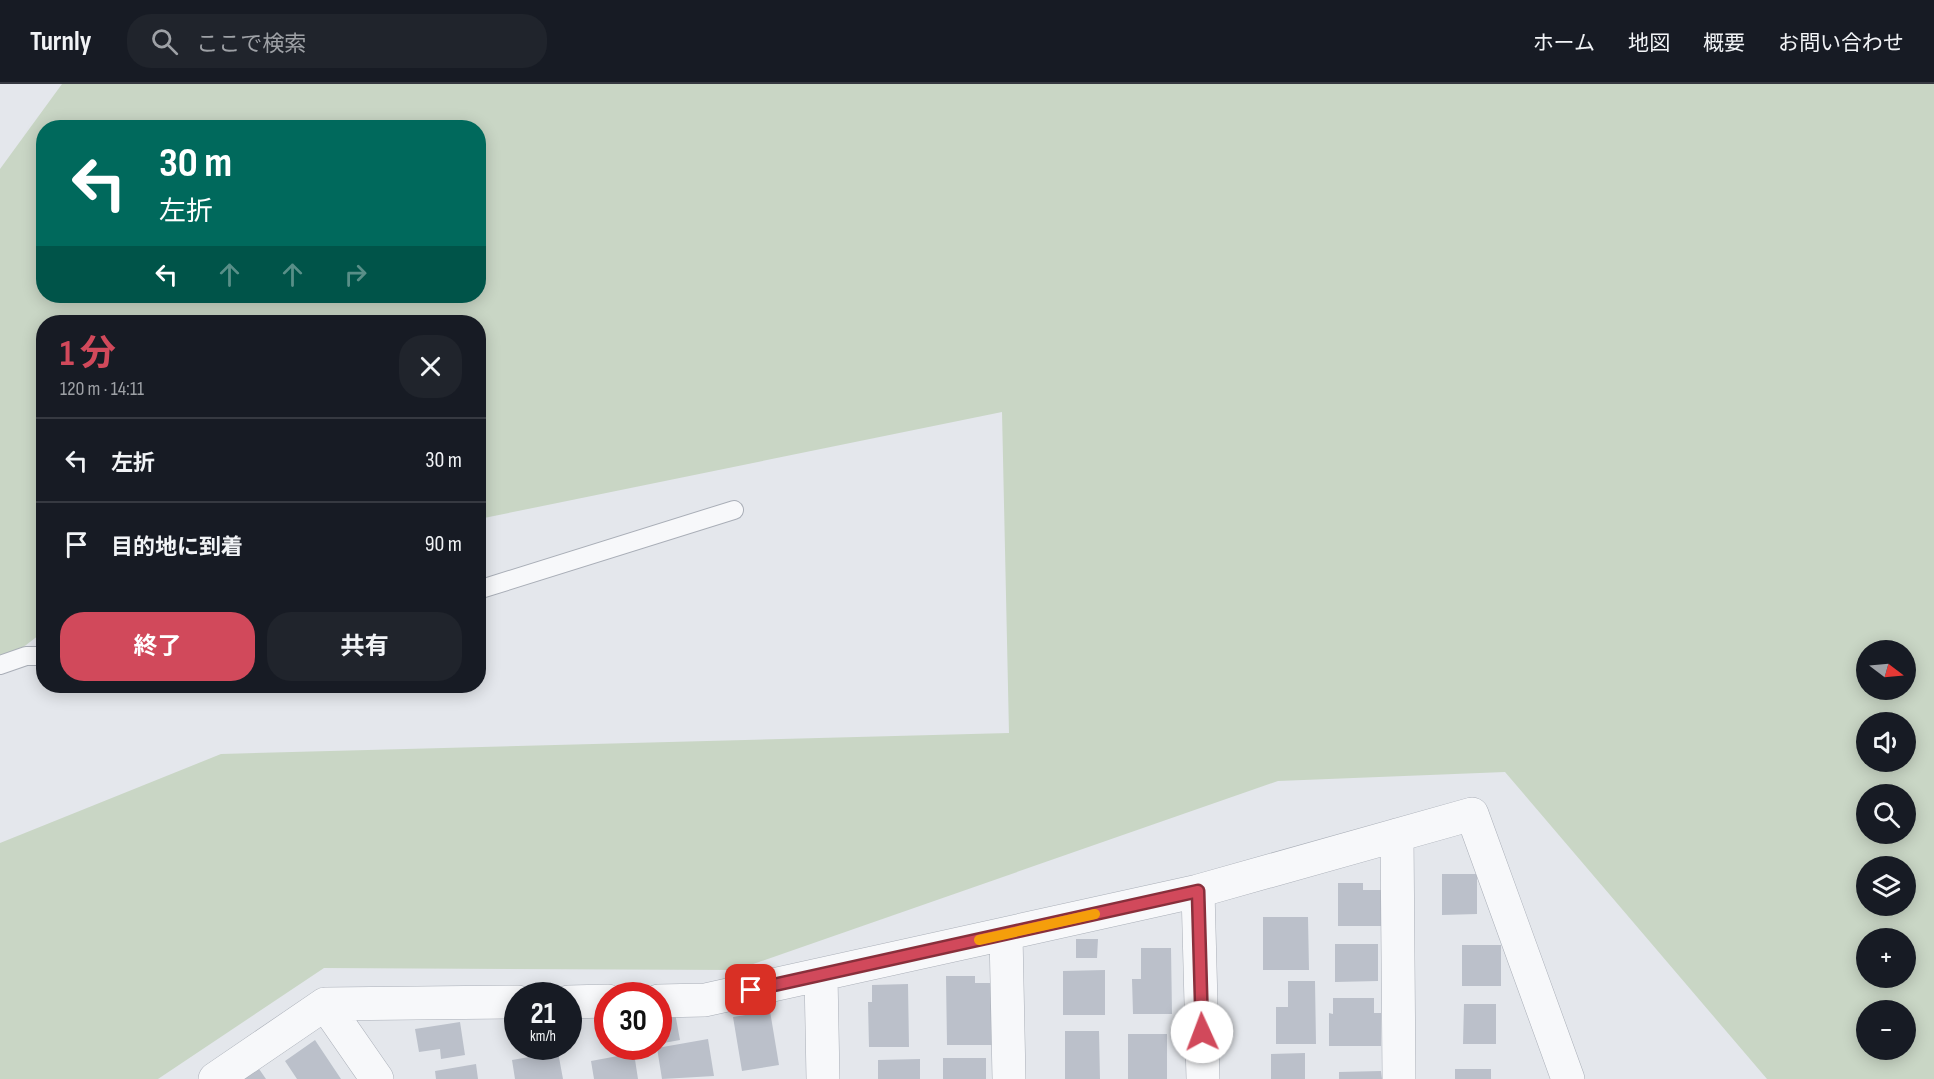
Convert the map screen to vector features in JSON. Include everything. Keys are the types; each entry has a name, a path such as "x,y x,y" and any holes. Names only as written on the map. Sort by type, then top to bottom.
{"street":[{"path":"672,1001 705,1000 1198,891 1472,814 1569,1079"},
{"path":"1397,835 1399,1079"},
{"path":"1198,891 1203,1079"},
{"path":"1006,934 1009,1079"},
{"path":"821,975 823,1079"},
{"path":"215,1079 325,1004 504,1002"},
{"path":"325,1004 377,1079"}],"lane":[{"path":"486,588 734,510"},
{"path":"0,665 26,656 36,656"}],"green space":[{"path":"62,84 1934,84 1934,1079 1767,1079 1505,772 1278,781 736,970 324,968 158,1079 0,1079 0,843 221,754 1009,733 1002,412 486,518 486,315 36,315 36,637 0,665 0,169"}],"building":[{"path":"1442,874 1477,874 1477,914 1442,915"},
{"path":"1338,883 1363,883 1363,890 1385,890 1386,926 1338,926"},
{"path":"1263,917 1308,917 1309,970 1263,970"},
{"path":"1076,939 1098,939 1097,958 1076,958"},
{"path":"1335,944 1378,944 1378,981 1335,982"},
{"path":"1462,945 1501,945 1501,986 1462,986"},
{"path":"1141,948 1171,948 1172,1014 1133,1014 1132,979 1141,979"},
{"path":"1105,970 1105,1015 1063,1015 1063,971"},
{"path":"946,976 975,976 975,983 994,983 995,1045 947,1045"},
{"path":"1288,981 1315,981 1316,1044 1276,1044 1276,1007 1288,1007"},
{"path":"908,984 909,1047 869,1047 868,1002 872,1002 872,985"},
{"path":"1333,998 1374,998 1374,1013 1381,1013 1381,1046 1329,1046 1329,1013 1333,1014"},
{"path":"1464,1004 1496,1004 1496,1044 1463,1044"},
{"path":"770,1011 779,1065 742,1071 733,1017"},
{"path":"672,1013 675,1013 680,1040 672,1041"},
{"path":"460,1022 465,1055 441,1059 440,1049 419,1052 415,1029"},
{"path":"1065,1031 1099,1031 1100,1079 1065,1079"},
{"path":"1128,1034 1167,1034 1167,1079 1128,1079"},
{"path":"708,1039 714,1076 662,1079 659,1060 672,1060 672,1045"},
{"path":"315,1040 341,1079 297,1079 285,1061"},
{"path":"1305,1053 1305,1079 1271,1079 1271,1054"},
{"path":"943,1058 986,1058 986,1079 943,1079"},
{"path":"920,1059 920,1079 878,1079 878,1060"},
{"path":"512,1060 559,1060 563,1079 515,1079"},
{"path":"635,1060 638,1079 594,1079 591,1061"},
{"path":"476,1064 478,1079 436,1079 435,1071"},
{"path":"257,1066 266,1079 242,1079"},
{"path":"1455,1069 1491,1069 1491,1079 1455,1079"},
{"path":"1381,1071 1382,1079 1339,1079 1339,1072"}],"slow traffic":[{"path":"979,940 1095,914"}],"route":[{"path":"751,990 1198,891 1202,1032"}]}
